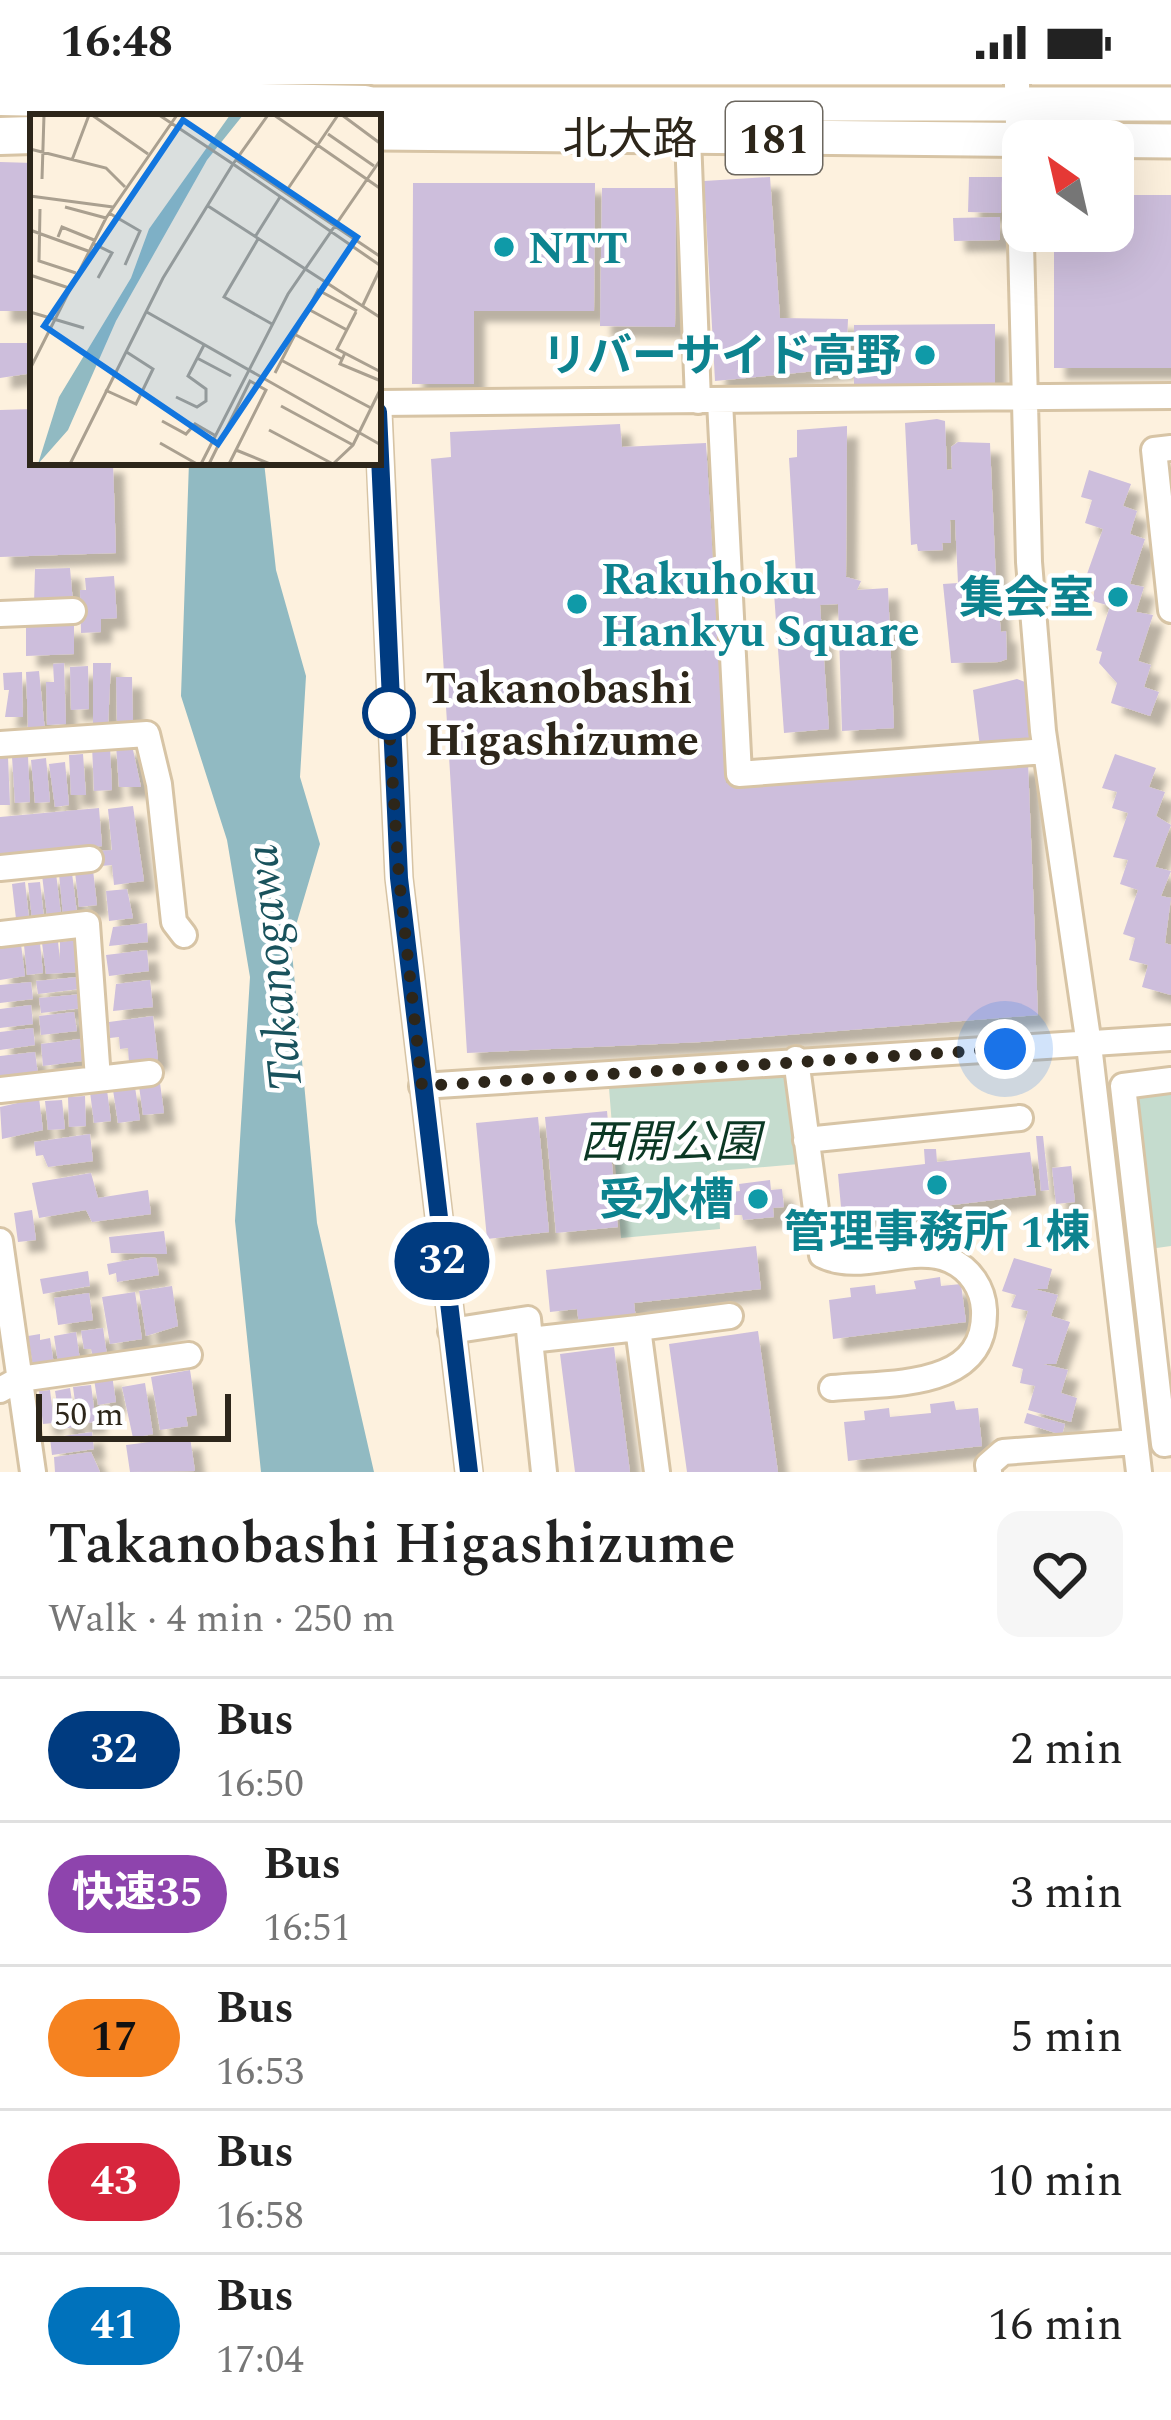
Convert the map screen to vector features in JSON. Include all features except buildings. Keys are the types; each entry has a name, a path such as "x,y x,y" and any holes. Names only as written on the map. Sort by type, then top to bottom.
{"highway":[{"path":"0,97 363,108"},
{"path":"0,136 30,135"}],"main road":[{"name":"181","path":"363,108 699,93 1018,110 1171,104"},
{"name":"北大路","path":"363,108 688,137 1018,110 1171,141"}],"street":[{"path":"1018,110 1028,562 1046,751 1089,1045 1138,1472"},
{"path":"688,137 739,774 1046,751"},
{"path":"381,406 1171,396"},
{"path":"1171,448 1154,450 1171,610"},
{"path":"381,465 398,855 469,1472"},
{"path":"0,614 73,611"},
{"path":"0,744 147,734 159,784 174,922 184,935"},
{"path":"0,868 90,859"},
{"path":"0,934 87,924 98,1079"},
{"path":"422,1086 1171,1038"},
{"path":"796,1059 822,1255 838,1263 944,1257 964,1268 980,1288 984,1313 974,1355 959,1369 832,1388"},
{"path":"0,1090 150,1073"},
{"path":"1171,1080 1123,1085 1164,1444 1171,1443"},
{"path":"806,1140 1020,1118"},
{"path":"0,1241 10,1384 33,1472"},
{"path":"530,1340 730,1316"},
{"path":"451,1331 528,1319 544,1472"},
{"path":"638,1328 657,1472"},
{"path":"10,1384 189,1355"},
{"path":"989,1472 988,1465 1003,1452 1135,1442"}],"green space":[{"name":"西開公園","path":"788,1077 799,1164 717,1171 720,1229 621,1238 609,1088"},
{"path":"1171,1080 1171,1246 1142,1250 1123,1086"}],"water":[{"name":"Takanogawa","path":"189,465 264,465 276,570 306,676 300,777 320,844 291,942 317,1223 374,1472 261,1472 235,1221 250,977 227,840 181,696"}],"bus line":[{"name":"32","path":"380,465 399,878 469,1472"}],"place":[{"name":"NTT","path":"504,247"},
{"name":"リバーサイド高野","path":"925,355"},
{"name":"集会室","path":"1118,597"},
{"name":"Rakuhoku Hankyu Square","path":"577,604"},
{"name":"Takanobashi Higashizume","path":"389,713"},
{"name":"管理事務所 1棟","path":"937,1185"},
{"name":"受水槽","path":"758,1199"}],"route":[{"path":"389,713 387,694 399,878 422,1086 1005,1049"}]}
